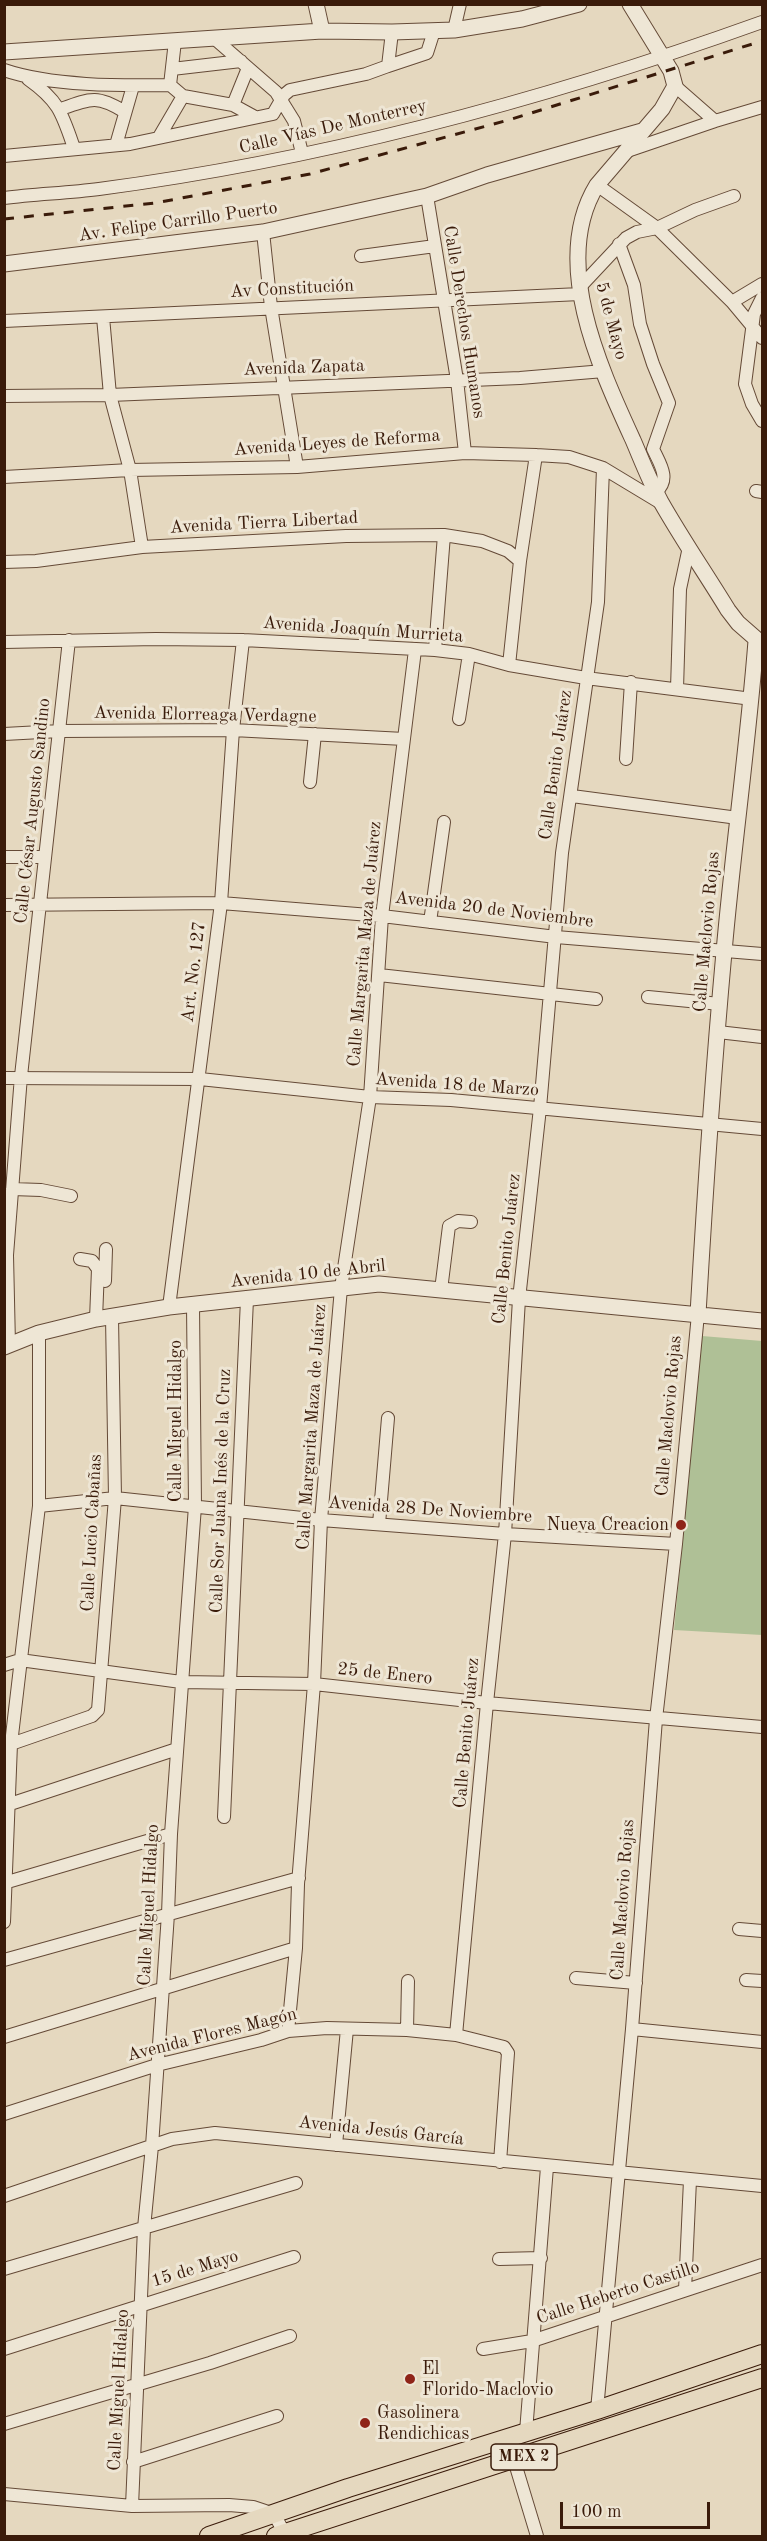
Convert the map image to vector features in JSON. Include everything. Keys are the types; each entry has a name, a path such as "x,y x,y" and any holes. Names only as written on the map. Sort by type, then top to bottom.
{"main road":[{"name":"MEX 2","path":"209,2536 348,2488 597,2410 762,2354"},
{"name":"MEX 2","path":"281,2535 762,2378"}],"street":[{"path":"316,4 322,31"},
{"path":"454,30 460,4"},
{"path":"4,52 322,31 454,30 522,19 579,4"},
{"path":"630,4 671,71 675,86 715,121"},
{"name":"Calle Vías De Monterrey","path":"4,198 98,189 215,171 381,137 586,82 762,22"},
{"path":"4,156 74,147 116,145 273,114 290,90 366,74 427,53 434,31"},
{"path":"388,66 393,32"},
{"path":"215,39 276,92 294,121 302,153"},
{"path":"170,85 175,41"},
{"path":"172,69 245,65"},
{"path":"233,105 245,65"},
{"path":"4,70 27,78 45,90 62,110 74,147"},
{"path":"27,78 133,86 170,85 183,96 233,105 255,117"},
{"path":"116,145 133,86"},
{"name":"5 de Mayo","path":"675,86 662,109 597,185 586,207 579,237 580,291 604,371 658,497 728,610 759,642"},
{"path":"159,137 183,96"},
{"path":"62,110 85,100 97,98 108,101 125,112"},
{"path":"627,151 762,107"},
{"name":"Av. Felipe Carrillo Puerto","path":"4,264 263,232 426,196 487,175 642,132"},
{"path":"597,185 657,228 732,302 762,338"},
{"name":"Calle Derechos Humanos","path":"426,196 457,380 465,453"},
{"path":"580,291 619,244 637,232 657,228 695,210 734,196"},
{"path":"263,232 271,307 297,467"},
{"path":"619,244 634,285 640,324 652,364 669,403 653,449 664,474 658,497"},
{"path":"361,256 435,246"},
{"path":"732,302 762,284"},
{"name":"Av Constitución","path":"4,321 443,300 580,291"},
{"path":"762,298 754,314 745,384 752,404 762,421"},
{"path":"103,317 110,395 130,470 142,547"},
{"name":"Avenida Zapata","path":"4,396 110,395 283,386 519,378 604,371"},
{"name":"Avenida Leyes de Reforma","path":"4,477 130,470 297,467 465,453 536,455 569,457 603,468 658,497"},
{"path":"509,665 520,561 536,455"},
{"name":"Calle Benito Juárez","path":"456,2035 505,1534 519,1299 540,1108 562,853 572,796 598,602 603,468"},
{"path":"435,650 444,535"},
{"name":"Avenida Tierra Libertad","path":"4,562 36,561 142,547 346,536 444,535 482,541 508,551 520,561"},
{"path":"677,689 680,589 689,547"},
{"name":"Calle César Augusto Sandino","path":"7,1346 6,1254 21,1076 42,904 69,640"},
{"name":"Avenida Joaquín Murrieta","path":"4,642 243,640 435,650 469,654 509,665 586,678 752,699"},
{"name":"Art. No. 127","path":"169,1307 221,903 233,730 243,640"},
{"name":"Calle Maclovio Rojas","path":"597,2410 636,1983 656,1719 676,1544 698,1314 709,1124 724,951 759,642"},
{"name":"Calle Margarita Maza de Juárez","path":"288,2031 314,1684 321,1520 340,1288 370,1097 382,916 415,650"},
{"path":"459,719 469,654"},
{"path":"626,759 631,682"},
{"name":"Avenida Elorreaga Verdagne","path":"4,734 60,731 233,730 404,739"},
{"path":"310,782 315,734"},
{"path":"572,796 738,818"},
{"path":"430,922 444,822"},
{"path":"4,857 45,857"},
{"name":"Avenida 20 de Noviembre","path":"4,905 221,903 382,916 556,937 762,954"},
{"path":"379,975 596,999"},
{"path":"648,997 720,1004"},
{"path":"718,1032 762,1037"},
{"name":"Avenida 18 de Marzo","path":"4,1078 21,1076 200,1079 370,1097 451,1100 762,1129"},
{"path":"12,1189 40,1190 71,1196"},
{"path":"441,1290 449,1226 452,1222 471,1222"},
{"path":"104,1318 106,1249"},
{"path":"80,1259 92,1261 98,1269 104,1318"},
{"name":"Avenida 10 de Abril","path":"7,1346 39,1333 104,1318 169,1307 380,1284 762,1321"},
{"name":"Calle Sor Juana Inés de la Cruz","path":"224,1816 247,1299"},
{"name":"Calle Miguel Hidalgo","path":"132,2506 144,2228 158,2065 181,1682 195,1506 193,1305"},
{"name":"Calle Lucio Cabañas","path":"11,1744 96,1714 102,1671 115,1498 104,1318"},
{"path":"4,1922 6,1805 11,1744 39,1506 39,1333"},
{"path":"379,1524 388,1418"},
{"name":"Avenida 28 De Noviembre","path":"39,1506 115,1498 239,1509 321,1520 676,1544"},
{"name":"25 de Enero","path":"4,1665 20,1660 181,1682 314,1684 656,1719 762,1726"},
{"path":"4,1721 15,1710"},
{"path":"6,1805 177,1749"},
{"path":"6,1882 171,1834"},
{"path":"4,1960 299,1878"},
{"path":"739,1929 762,1931"},
{"path":"4,2037 296,1948"},
{"path":"576,1978 636,1983"},
{"path":"747,1980 762,1981"},
{"path":"407,2030 408,1981"},
{"name":"Avenida Flores Magón","path":"4,2114 158,2065 261,2040 288,2031 327,2028 407,2030 456,2035 504,2047 508,2053 500,2162"},
{"path":"336,2145 347,2029"},
{"path":"632,2029 762,2042"},
{"name":"Avenida Jesús García","path":"4,2196 172,2139 214,2133 762,2186"},
{"path":"525,2432 547,2167"},
{"path":"685,2290 690,2180"},
{"path":"4,2269 296,2183"},
{"name":"15 de Mayo","path":"4,2349 294,2257"},
{"path":"499,2259 541,2258"},
{"name":"Calle Heberto Castillo","path":"483,2349 532,2341 762,2265"},
{"path":"4,2424 290,2336"},
{"path":"133,2462 277,2416"},
{"path":"514,2460 537,2536"},
{"path":"4,2494 132,2506 229,2505 253,2507 274,2514 281,2535"}],"green space":[{"path":"702,1336 762,1341 762,1635 674,1630"}],"railway":[{"path":"4,219 155,203 310,174 512,119 762,41"}],"place":[{"name":"Nueva Creacion","path":"681,1525"},
{"name":"El Florido-Maclovio","path":"410,2379"},
{"name":"Gasolinera Rendichicas","path":"365,2423"}]}
